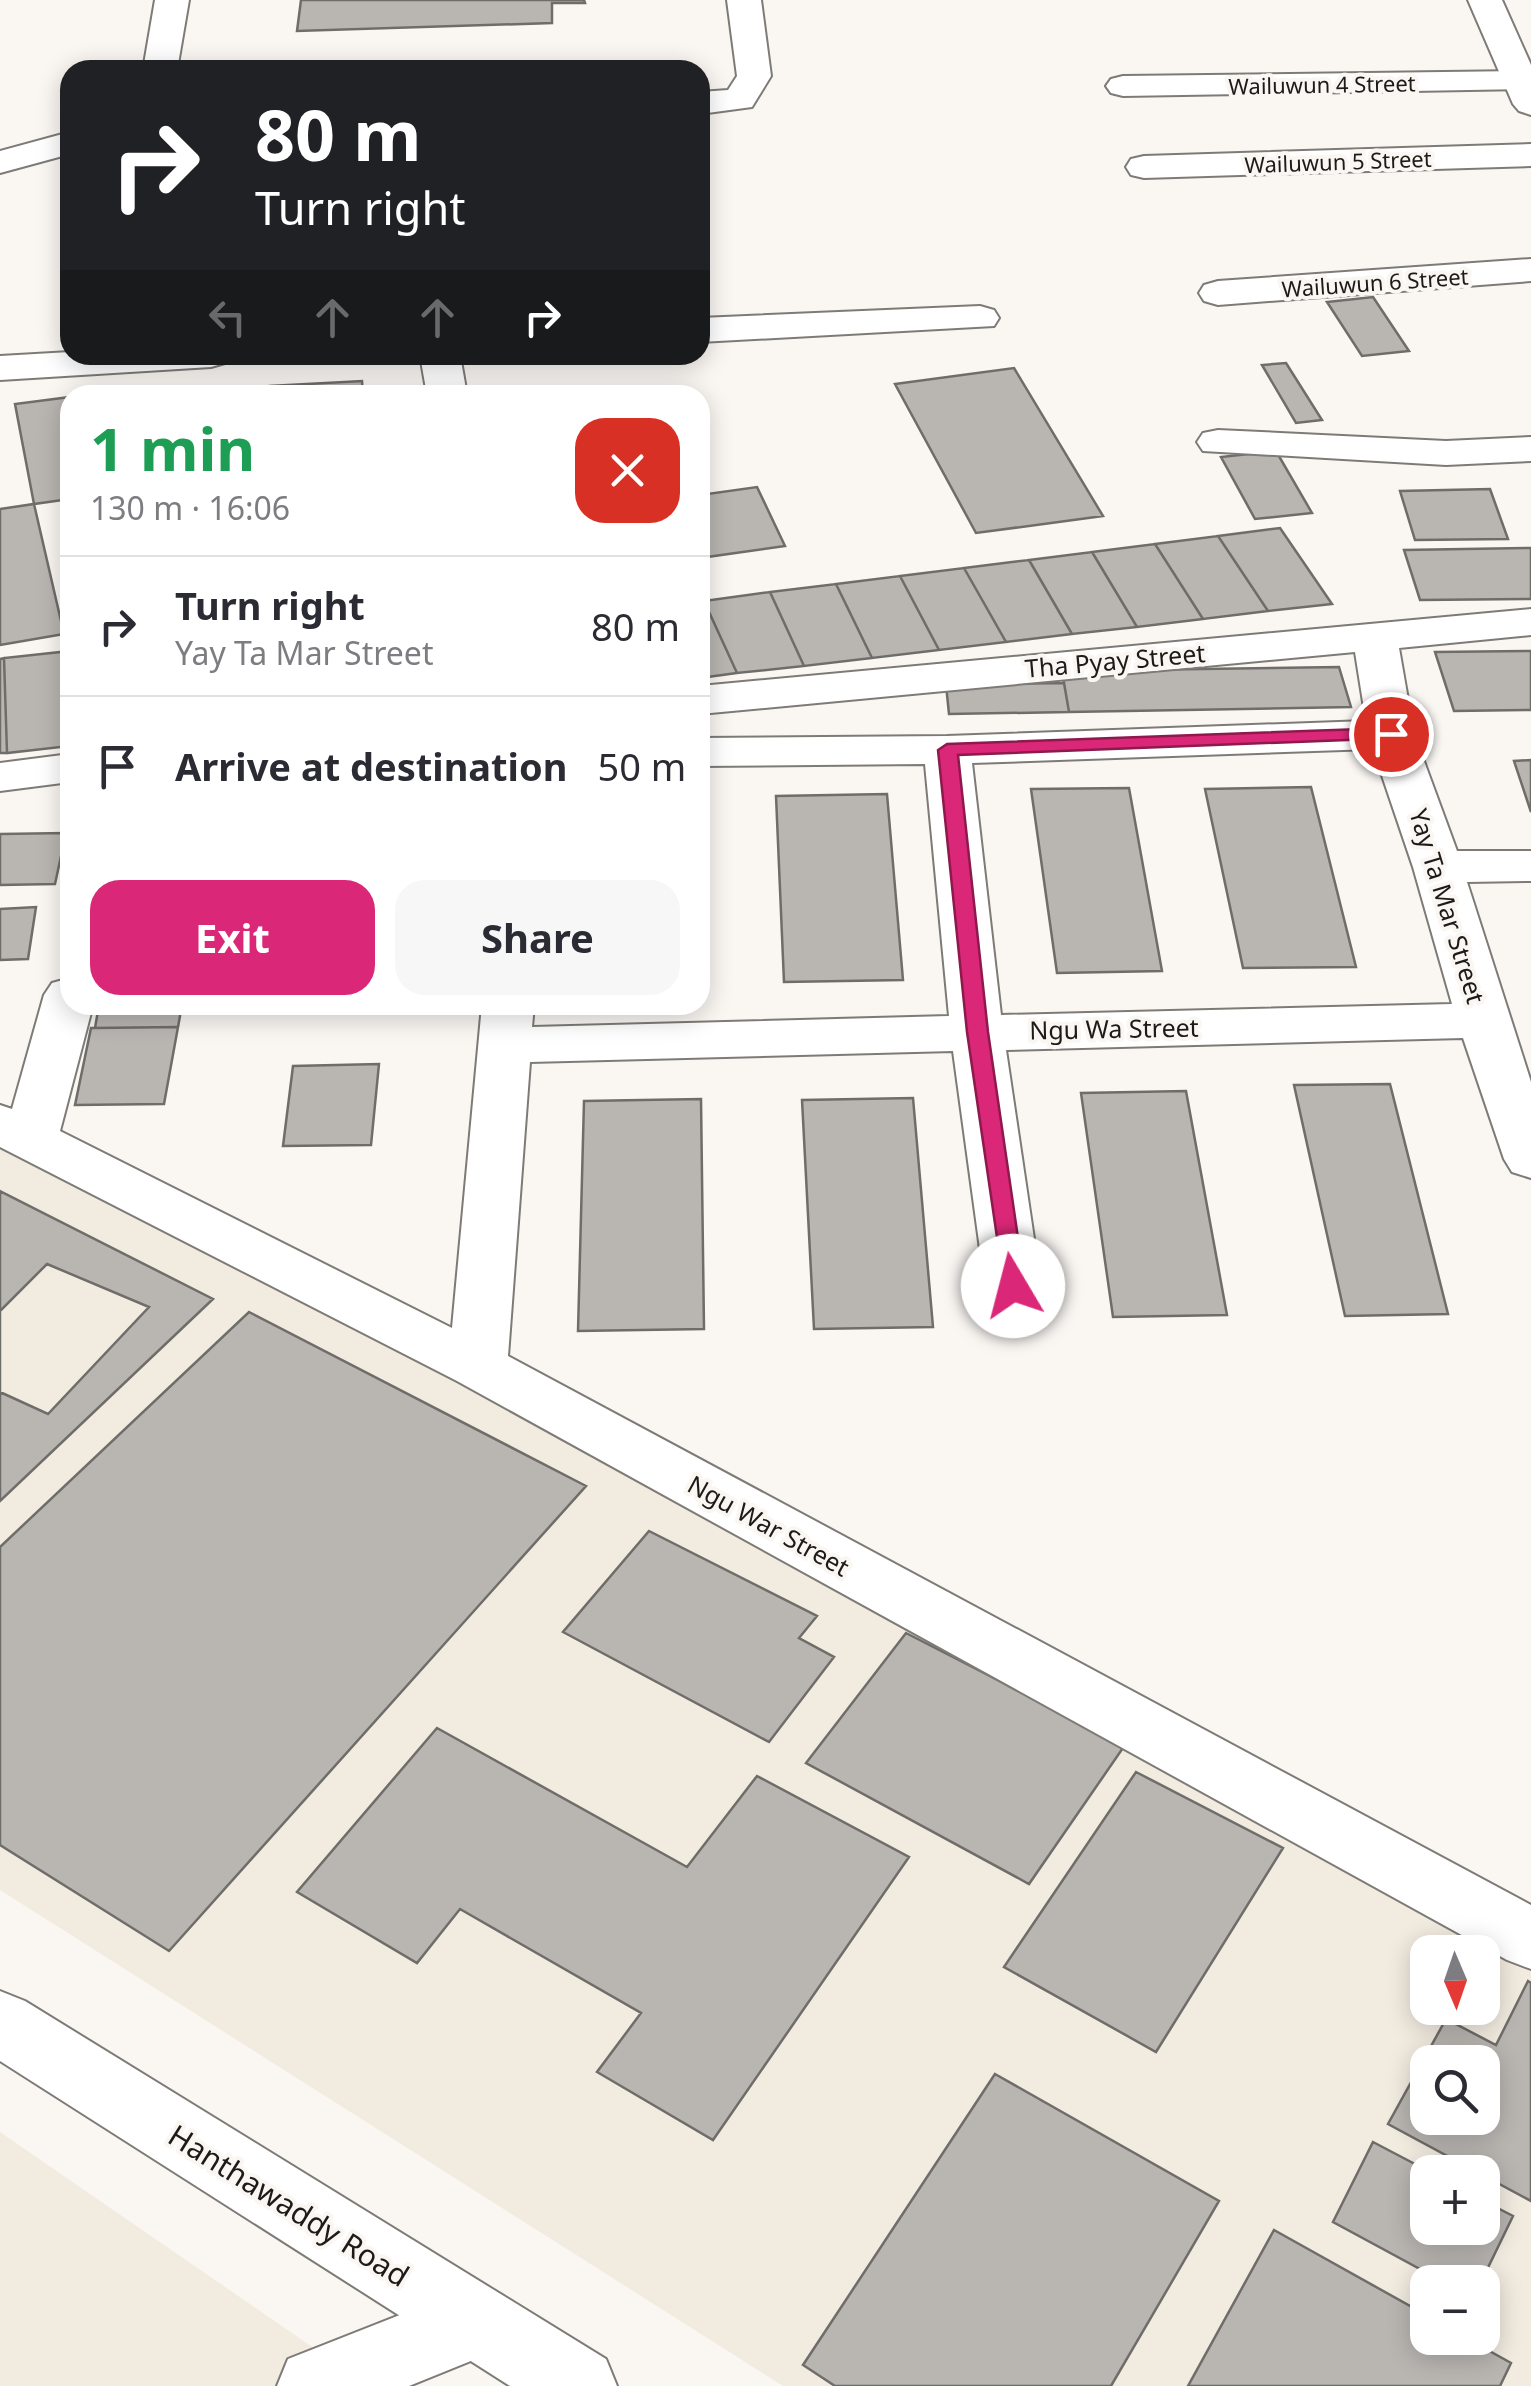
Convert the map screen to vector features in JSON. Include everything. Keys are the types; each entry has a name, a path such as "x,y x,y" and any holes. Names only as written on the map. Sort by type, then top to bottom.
{"street":[{"path":"162,60 172,0"},
{"path":"710,102 740,100 754,76 744,0"},
{"path":"1485,0 1526,92"},
{"name":"Wailuwun 4 Street","path":"1124,86 1526,92"},
{"path":"0,162 60,146"},
{"name":"Wailuwun 5 Street","path":"1144,167 1531,154"},
{"name":"Wailuwun 6 Street","path":"1218,293 1531,270"},
{"path":"710,330 980,318"},
{"path":"0,368 60,364"},
{"path":"1218,442 1446,453 1531,449"},
{"name":"Tha Pyay Street","path":"710,699 1531,622"},
{"name":"Yay Ta Mar Street","path":"1374,636 1391,734 1438,867 1483,1020 1531,1159"},
{"path":"710,752 947,750 1391,734"},
{"path":"947,750 978,1032 1013,1286"},
{"path":"0,776 60,769"},
{"path":"1438,867 1531,866"},
{"path":"15,1132 62,1015"},
{"name":"Ngu Wa Street","path":"507,1025 978,1032 1483,1020"},
{"path":"478,1366 507,1025"},
{"name":"Ngu War Street","path":"15,1132 478,1366 1531,1939"},
{"name":"Hanthawaddy Road","path":"0,2023 579,2386"},
{"path":"315,2386 476,2322"}],"shaded area":[{"path":"0,1139 1531,1928 1531,2386 783,2386 0,1890"},
{"path":"0,2132 369,2386 0,2386"}],"building":[{"path":"301,0 585,3 552,3 552,23 297,31"},
{"path":"1373,297 1409,351 1362,356 1327,302"},
{"path":"1286,363 1322,420 1296,423 1262,365"},
{"path":"1014,368 1103,516 976,533 895,384"},
{"path":"362,381 362,385 288,385"},
{"path":"60,398 60,500 34,504 15,404"},
{"path":"1276,451 1312,513 1255,519 1221,457"},
{"path":"757,487 785,546 710,557 710,494"},
{"path":"1490,489 1508,539 1415,540 1400,491"},
{"path":"34,504 60,617 60,635 0,645 0,509"},
{"path":"1280,528 1332,604 1268,611 1218,536"},
{"path":"1218,536 1268,611 1203,619 1155,544"},
{"path":"1155,544 1203,619 1137,627 1092,552"},
{"path":"1531,548 1531,599 1420,600 1404,550"},
{"path":"1092,552 1137,627 1072,634 1029,560"},
{"path":"1029,560 1072,634 1006,642 964,568"},
{"path":"964,568 1006,642 939,650 900,576"},
{"path":"900,576 939,650 872,658 836,584"},
{"path":"836,584 872,658 804,666 770,592"},
{"path":"770,592 804,666 737,673 710,614 710,600"},
{"path":"710,614 737,673 710,677"},
{"path":"1531,651 1531,710 1454,711 1435,652"},
{"path":"60,652 60,747 7,753 4,658"},
{"path":"4,658 7,753 0,753 0,659"},
{"path":"1339,667 1351,707 1069,712 1062,671"},
{"path":"1064,683 1069,712 949,714 946,685"},
{"path":"1531,760 1531,812 1514,761"},
{"path":"1311,787 1356,967 1243,968 1205,789"},
{"path":"1129,788 1162,971 1057,973 1031,789"},
{"path":"887,794 903,980 784,982 776,796"},
{"path":"60,833 55,884 0,885 0,834"},
{"path":"36,907 28,959 0,960 0,909"},
{"path":"97,1015 180,1015 178,1027 95,1028"},
{"path":"178,1027 164,1104 75,1105 91,1028"},
{"path":"379,1064 371,1145 283,1146 293,1066"},
{"path":"1390,1084 1448,1314 1345,1316 1294,1085"},
{"path":"1186,1091 1227,1315 1113,1317 1081,1093"},
{"path":"913,1098 933,1327 814,1329 802,1100"},
{"path":"701,1099 704,1329 578,1331 584,1101"},
{"path":"0,1191 213,1299 0,1501"},
{"path":"47,1264 149,1307 48,1414 0,1392 0,1311"},
{"path":"249,1312 586,1486 169,1951 0,1845 0,1547"},
{"path":"649,1531 817,1616 799,1638 834,1657 769,1742 563,1632"},
{"path":"906,1633 1125,1745 1029,1884 806,1763"},
{"path":"437,1728 687,1867 757,1776 909,1857 713,2140 597,2072 641,2013 460,1909 417,1963 297,1892"},
{"path":"1136,1772 1283,1848 1156,2052 1004,1967"},
{"path":"1528,1981 1531,1983 1531,2201 1500,2184 1500,2155 1446,2155 1388,2124 1410,2084 1410,2135 1500,2135 1500,2045 1496,2045"},
{"path":"1443,2025 1458,2025 1496,2045 1432,2045"},
{"path":"995,2074 1219,2201 1111,2386 835,2386 803,2365"},
{"path":"1373,2142 1410,2161 1410,2245 1499,2245 1489,2265 1413,2265 1333,2222"},
{"path":"1500,2209 1513,2216 1500,2243"},
{"path":"1274,2230 1410,2306 1410,2355 1497,2355 1511,2363 1500,2386 1188,2386"}],"route":[{"path":"1013,1286 978,1032 947,750 1391,734"}]}
